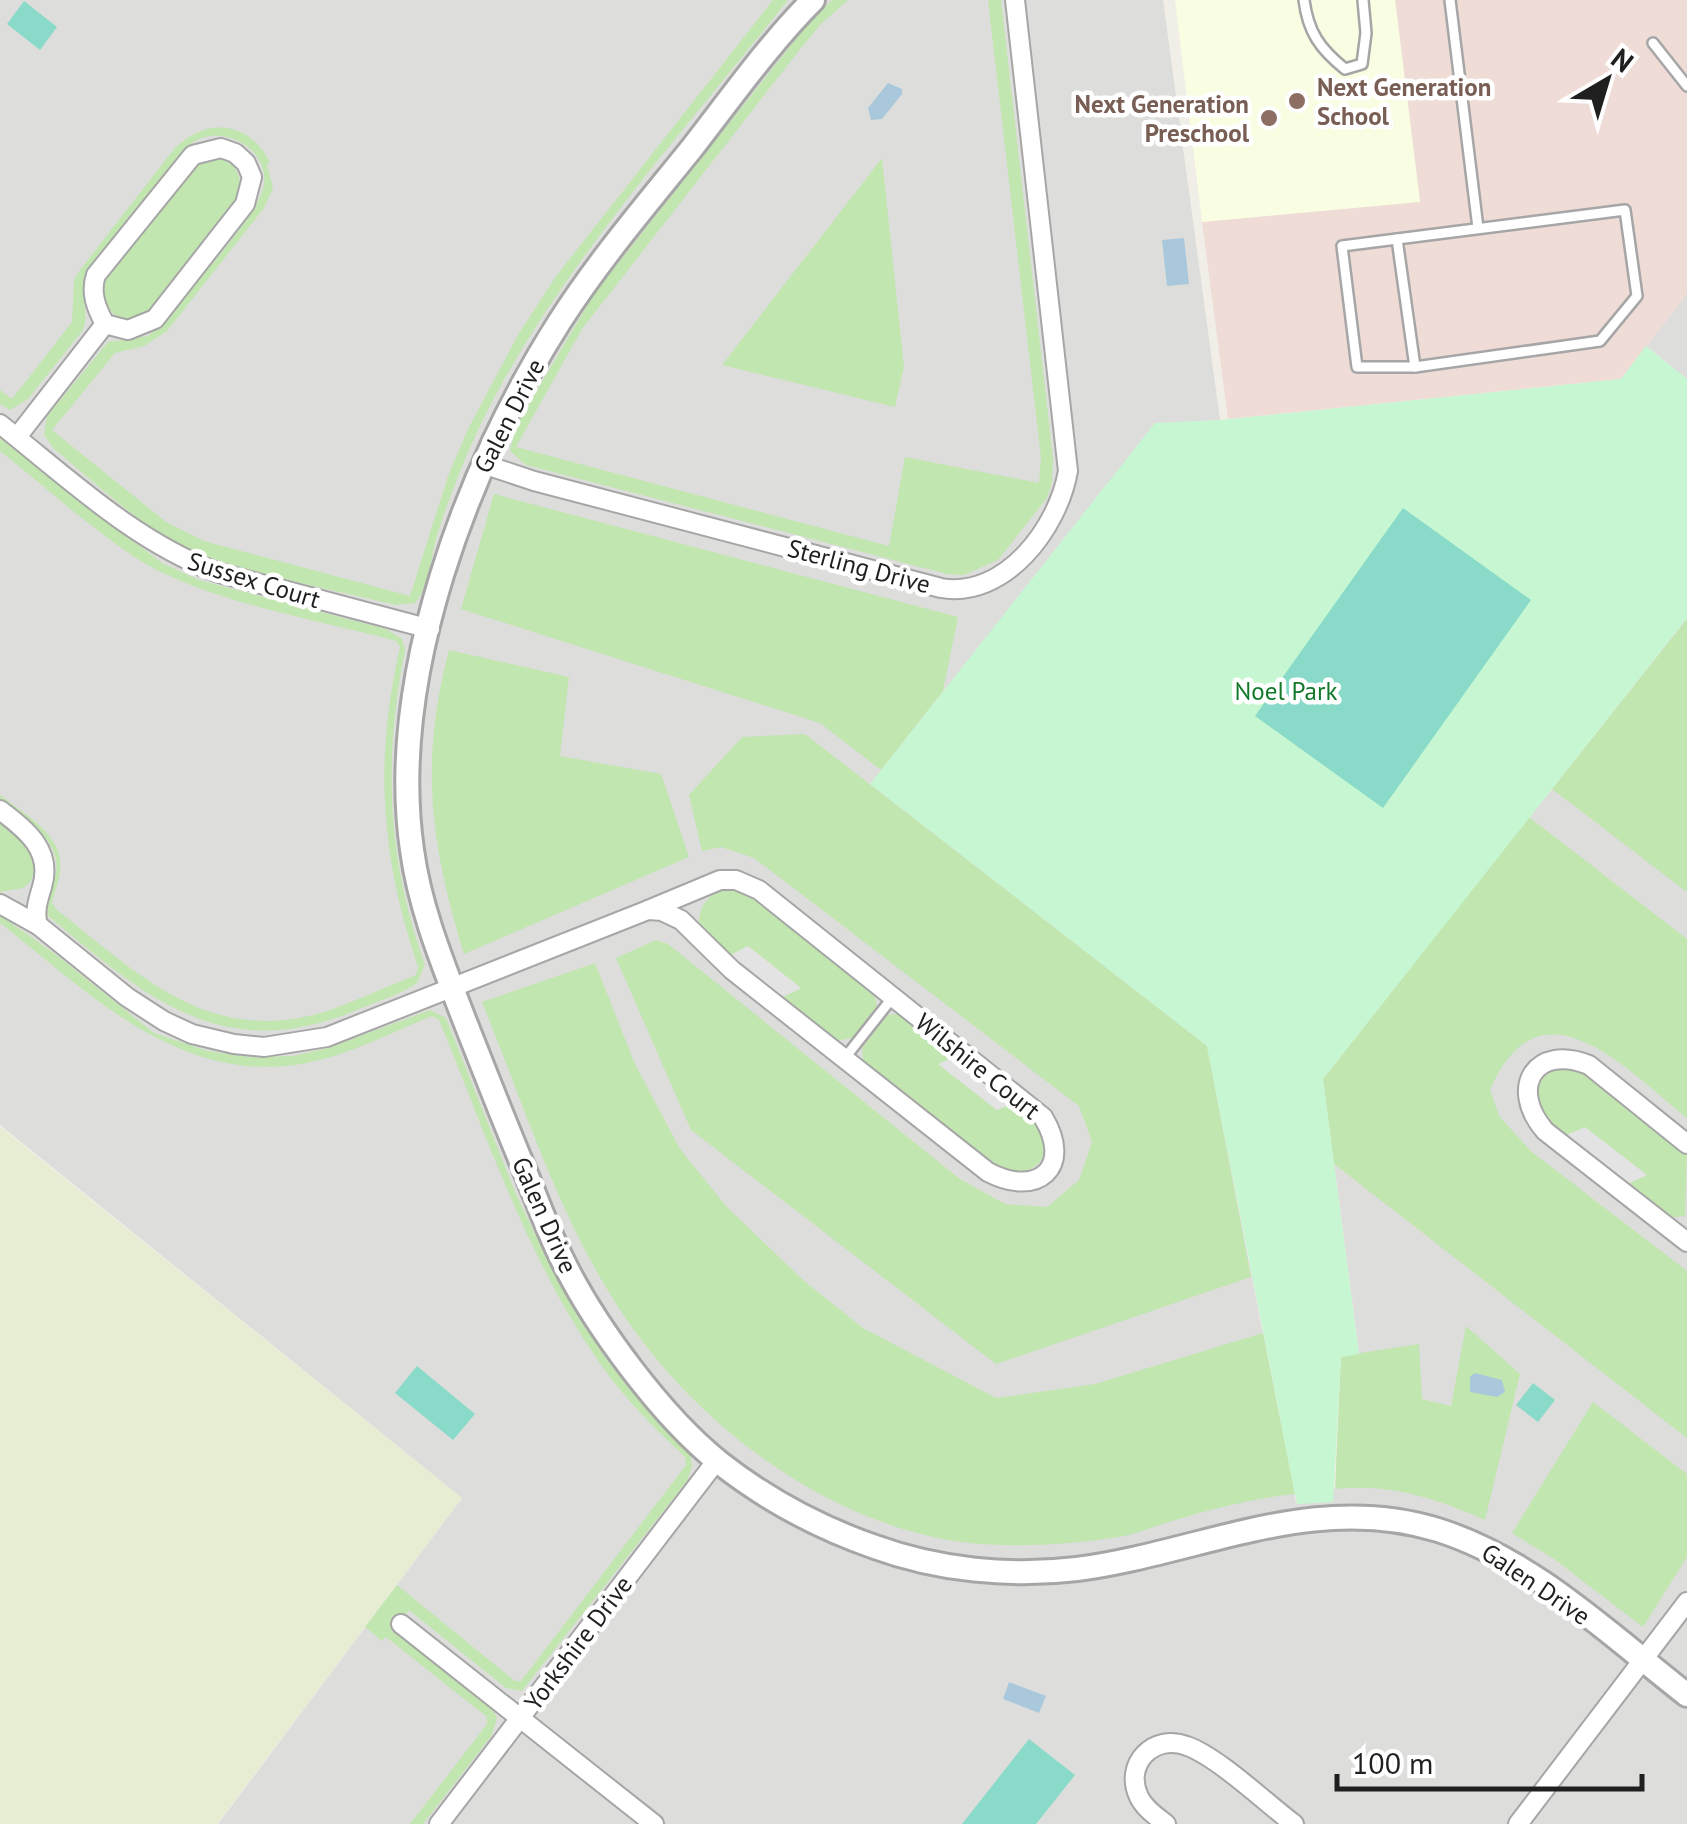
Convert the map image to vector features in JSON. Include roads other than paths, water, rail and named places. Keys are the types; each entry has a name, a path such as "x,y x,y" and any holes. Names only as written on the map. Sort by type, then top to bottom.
{"street":[{"name":"Galen Drive","path":"813,0 564,314 530,370 483,464 464,513 430,629 412,714 408,806 420,894 511,1139 577,1288 643,1382 716,1460 794,1511 846,1536 917,1560 995,1571 1077,1569 1298,1519 1334,1516 1397,1520 1471,1542 1506,1560 1549,1588 1687,1694"},
{"name":"Sterling Drive","path":"483,464 534,482 940,588 978,587 1005,573 1026,552 1056,510 1068,471 1015,0"},
{"path":"221,148 234,154 252,176 245,204 155,319 128,330 105,324 92,286 96,275 193,155 221,148"},
{"path":"17,437 105,324"},
{"name":"Sussex Court","path":"0,424 128,526 187,561 430,629"},
{"path":"0,810 40,846 45,860 36,916 38,926"},
{"name":"Wilshire Court","path":"0,904 38,926 164,1021 192,1034 234,1044 296,1044 328,1037 720,880 743,882 759,890 1043,1117 1056,1146 1049,1170 1038,1179 1014,1184 988,1172 732,970 681,920 648,910"},
{"path":"1684,1234 1545,1131 1530,1111 1528,1082 1534,1071 1547,1062 1559,1058 1576,1060 1589,1066 1687,1144"},
{"name":"Yorkshire Drive","path":"440,1824 716,1460"},
{"path":"1518,1824 1687,1602"},
{"path":"401,1624 654,1824"},
{"path":"1166,1824 1146,1809 1134,1780 1136,1766 1146,1752 1157,1745 1172,1743 1188,1746 1207,1757 1291,1823"}],"lane":[{"path":"1304,0 1306,21 1314,40 1345,69 1362,64 1366,52 1362,0"},
{"path":"1450,0 1478,228"},
{"path":"1653,42 1687,86"},
{"path":"1625,210 1638,296 1600,341 1415,367 1357,367 1342,246 1478,228 1625,210"},
{"path":"1397,240 1415,367"},
{"path":"844,1059 893,996"}],"place":[{"name":"Next Generation School","path":"1297,101"},
{"name":"Next Generation Preschool","path":"1269,118"}],"park label":[{"name":"Noel Park","path":"1286,691"}]}
